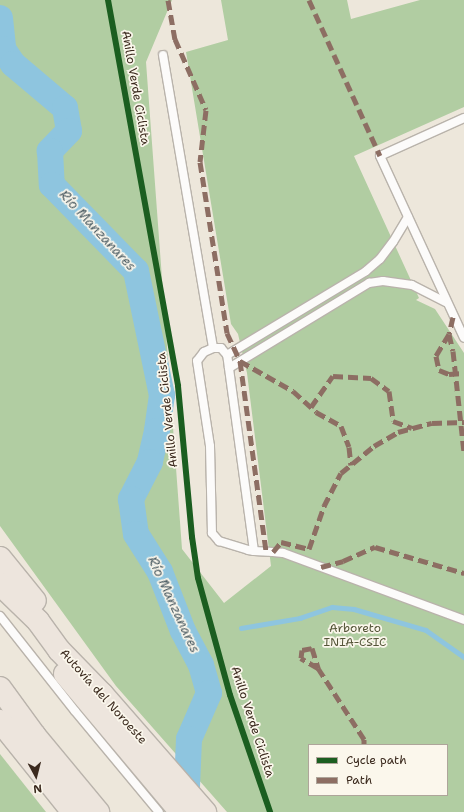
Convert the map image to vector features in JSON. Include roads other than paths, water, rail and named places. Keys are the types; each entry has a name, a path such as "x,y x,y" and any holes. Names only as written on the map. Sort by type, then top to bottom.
{"highway":[{"path":"0,558 69,644 89,703"},
{"name":"Autovía del Noroeste","path":"0,584 38,621 60,650 89,703 204,812"},
{"name":"Autovía del Noroeste","path":"0,589 89,703 181,812"},
{"path":"0,688 27,741 73,812"},
{"path":"0,721 27,741 98,812"}],"lane":[{"path":"163,55 213,348"},
{"path":"464,118 380,156 464,339"},
{"path":"227,355 366,271 380,259 393,242 408,217"},
{"path":"229,368 369,283 383,281 412,285 446,302"},
{"path":"254,551 227,355 221,348 213,348 204,352 197,361 210,446 211,529 219,541 254,551 283,553 464,620"},
{"path":"0,616 89,703 160,812"}],"waterway":[{"name":"Río Manzanares","path":"0,18 3,49 13,64 65,108 69,131 50,151 52,185 136,271 162,395 157,431 150,462 131,499 136,534 160,572 183,631 201,665 209,693 189,739 186,810"},
{"path":"241,628 300,618 332,607 354,609 426,630 464,657"},
{"path":"185,635 197,636"}],"park label":[{"name":"Arboreto INIA-CSIC","path":"355,636"}]}
